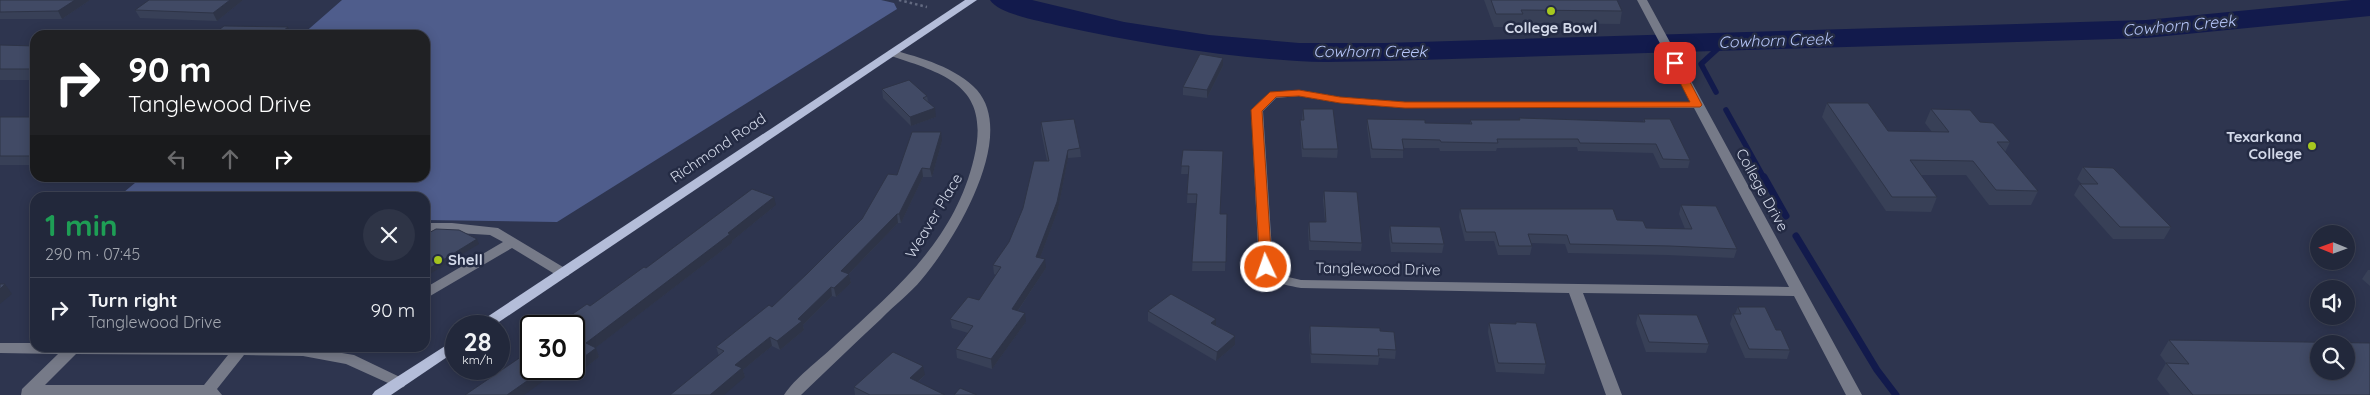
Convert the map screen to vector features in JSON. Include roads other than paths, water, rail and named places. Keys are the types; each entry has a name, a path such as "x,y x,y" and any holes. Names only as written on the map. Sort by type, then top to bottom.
{"main road":[{"name":"Richmond Road","path":"500,315 972,0"},
{"path":"380,395 445,351"}],"street":[{"name":"College Drive","path":"1642,0 1854,395"},
{"name":"Weaver Place","path":"792,395 918,275 945,236 976,178 982,150 984,123 979,101 963,84 932,66 892,53"},
{"name":"Tanglewood Drive","path":"1697,105 1405,105 1340,100 1299,93 1274,95 1257,110 1266,267 1280,280 1301,284 1799,292"},
{"path":"430,227 452,226 493,231 563,273"},
{"path":"430,291 513,242"},
{"path":"1574,288 1614,395"},
{"path":"0,348 30,348"},
{"path":"28,393 68,352"},
{"path":"28,393 211,393 238,352"},
{"path":"309,352 349,359 399,382"}],"waterway":[{"name":"Cowhorn Creek","path":"1004,0 1039,12 1124,31 1209,44 1299,52 1385,52 2146,29 2370,7"},
{"path":"1716,92 1701,64 1725,42"},
{"path":"1726,110 1764,178"},
{"path":"1764,177 1786,216"},
{"path":"1796,236 1877,370 1896,395"}],"place":[{"name":"College Bowl","path":"1551,11"},
{"name":"Texarkana College","path":"2312,146"},
{"name":"Shell","path":"438,260"}]}
